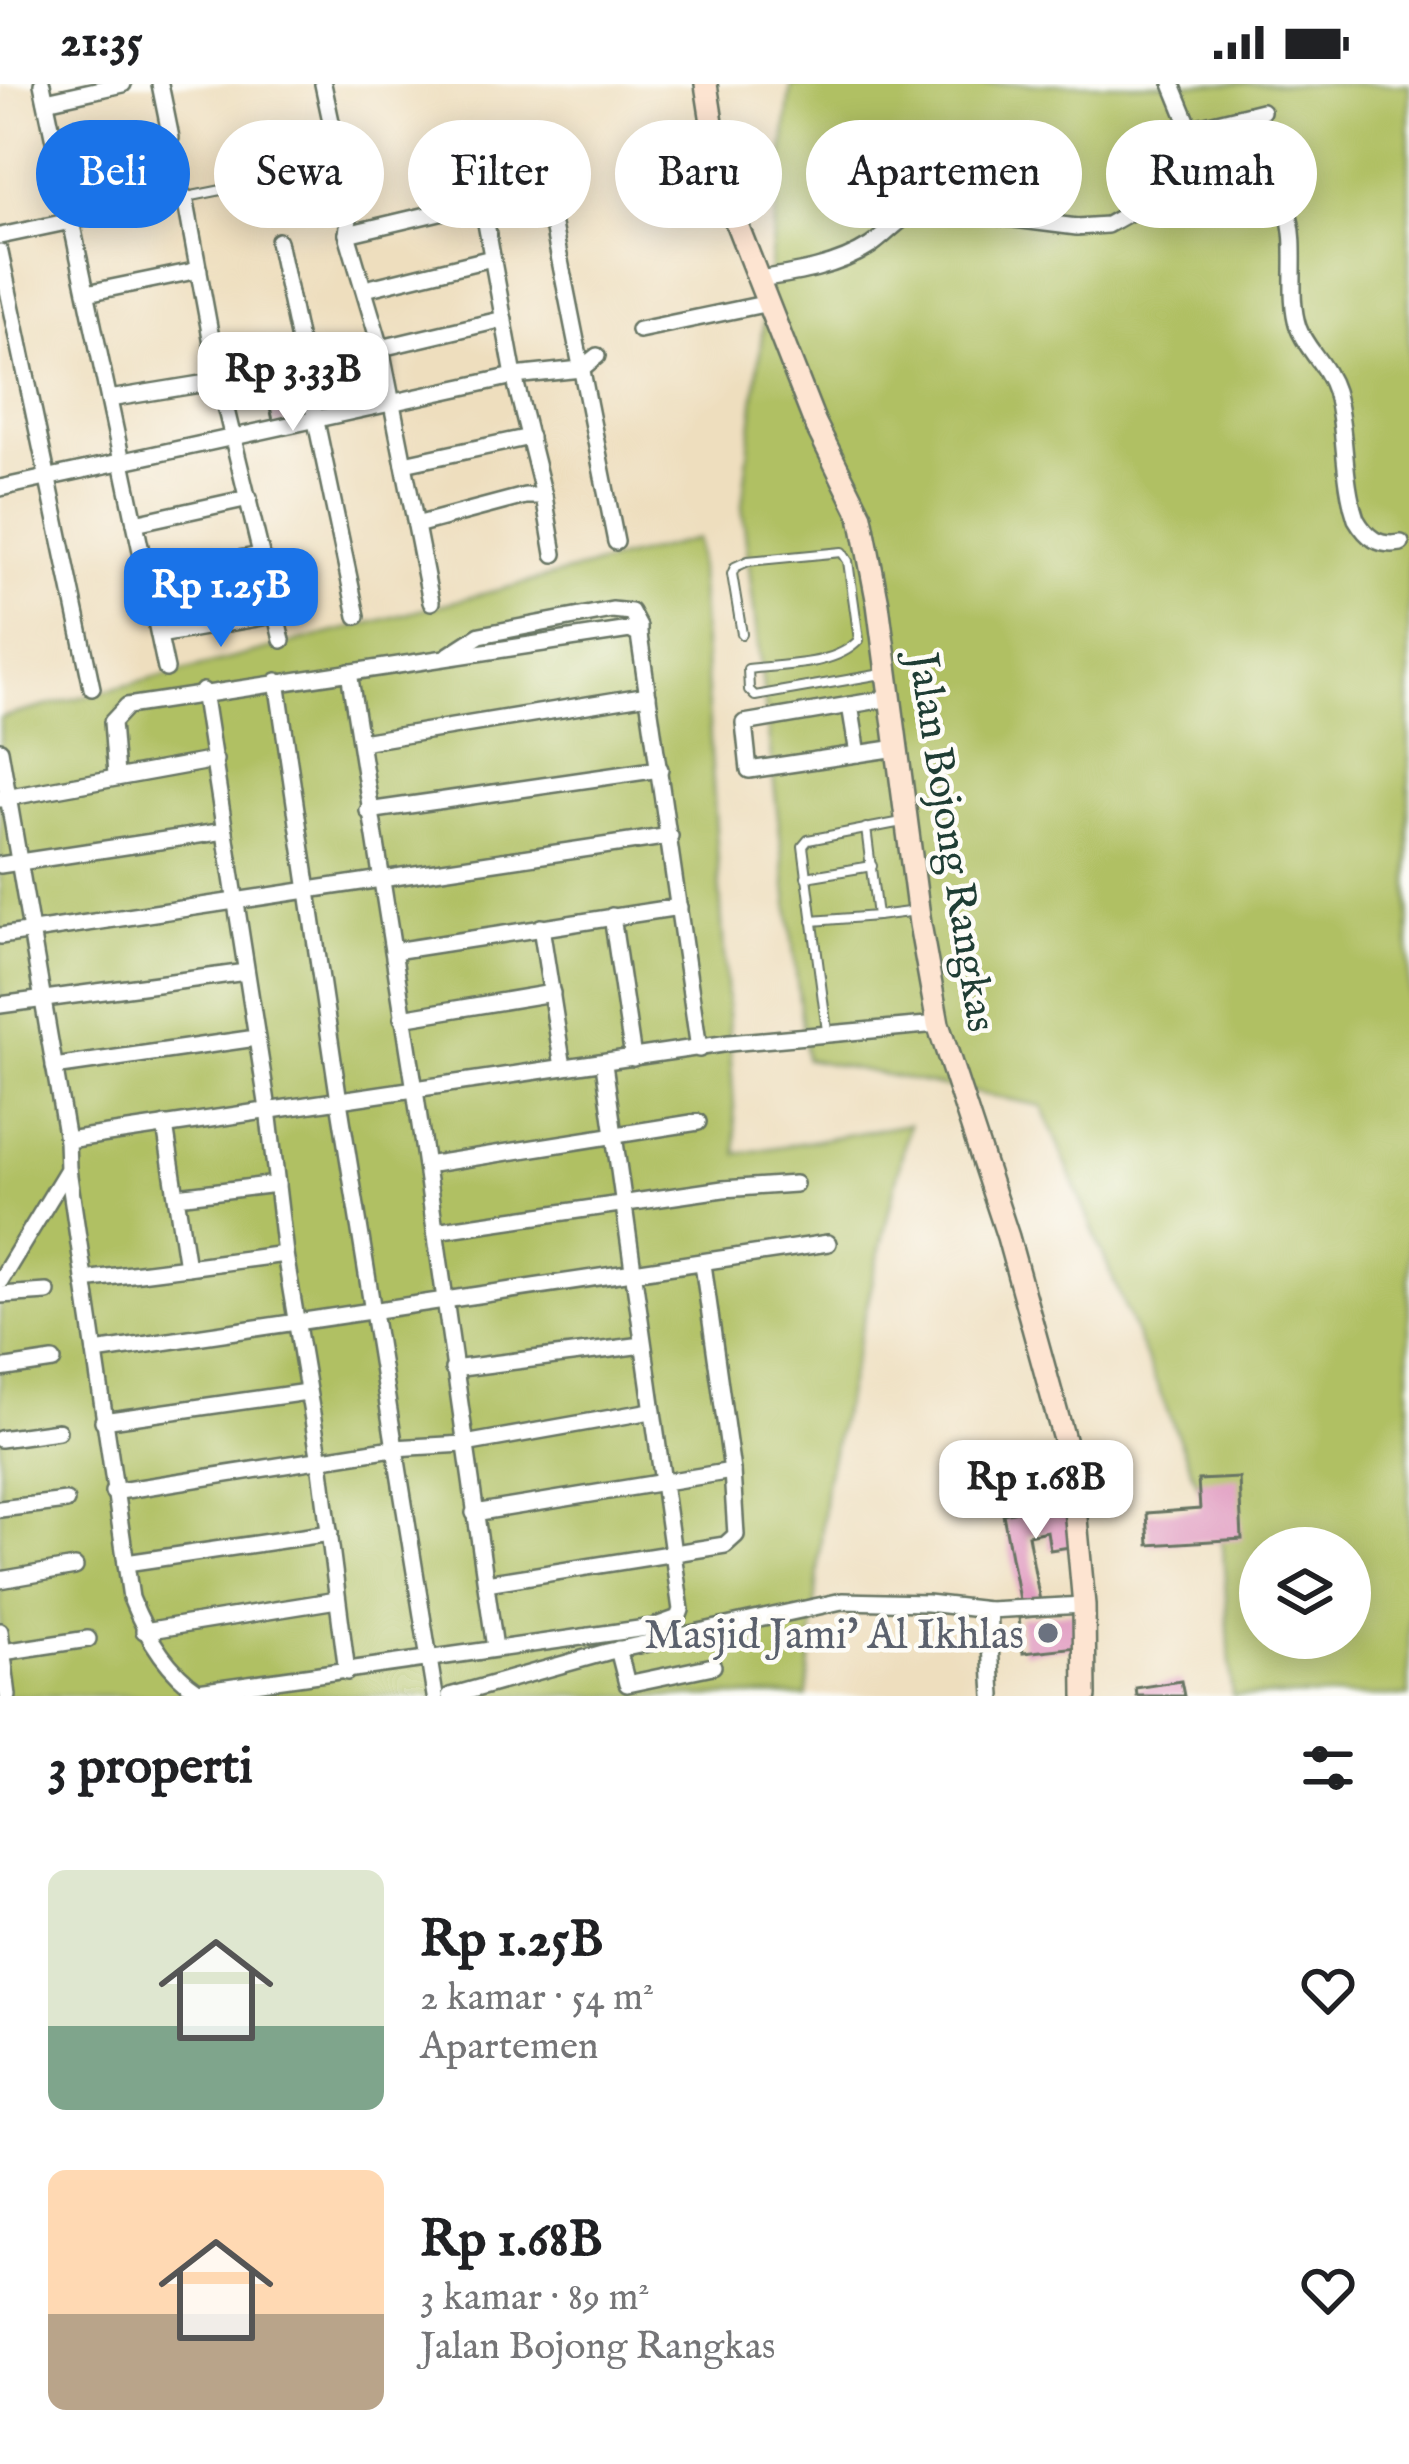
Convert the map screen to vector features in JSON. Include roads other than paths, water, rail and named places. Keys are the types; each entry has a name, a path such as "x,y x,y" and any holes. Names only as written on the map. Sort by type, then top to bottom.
{"main road":[{"name":"Jalan Bojong Rangkas","path":"706,84 719,166 734,217 815,423 861,516 938,1024 1008,1237 1071,1465 1084,1605 1085,1696"}],"street":[{"path":"44,93 123,84"},
{"path":"160,84 167,120"},
{"path":"323,84 331,120"},
{"path":"1172,84 1186,120"},
{"path":"1218,120 1262,111"},
{"path":"760,279 805,272 851,256 908,214 925,208 1093,227 1106,224"},
{"path":"347,234 408,220"},
{"path":"190,221 219,381 282,640"},
{"path":"0,236 39,228"},
{"path":"74,228 166,669"},
{"path":"348,228 381,348 431,602"},
{"path":"487,228 554,554"},
{"path":"553,228 616,542"},
{"path":"1291,228 1297,325 1334,387 1352,507 1364,534 1379,543 1401,542"},
{"path":"278,241 357,616"},
{"path":"0,252 92,688"},
{"path":"365,290 492,258"},
{"path":"87,293 200,270"},
{"path":"638,330 769,302"},
{"path":"381,348 503,319"},
{"path":"0,488 514,376 581,369 597,356"},
{"path":"109,399 219,381"},
{"path":"404,464 530,437"},
{"path":"416,525 525,496 544,496"},
{"path":"135,523 249,498"},
{"path":"148,574 262,555"},
{"path":"159,635 274,615"},
{"path":"116,776 111,733 118,712 127,706 622,629 638,635 699,1048"},
{"path":"349,672 495,1648"},
{"path":"278,681 339,1101 435,1696"},
{"path":"203,691 320,1461 347,1672"},
{"path":"361,742 648,695"},
{"path":"891,698 744,722 748,770 897,748"},
{"path":"850,705 858,754"},
{"path":"0,750 3,799 20,862 67,1140 131,1598 144,1631 180,1678 198,1691 347,1672 678,1618 676,1553 651,1412 604,1064"},
{"path":"3,799 214,760"},
{"path":"368,811 660,769"},
{"path":"0,865 225,831"},
{"path":"0,936 670,836"},
{"path":"394,951 679,908"},
{"path":"612,916 633,1058"},
{"path":"541,927 563,1067"},
{"path":"0,1005 246,972"},
{"path":"402,1018 552,993"},
{"path":"67,1140 778,1036 938,1024"},
{"path":"54,1067 256,1038"},
{"path":"426,1165 698,1122"},
{"path":"165,1125 187,1267"},
{"path":"0,1281 68,1169"},
{"path":"177,1196 277,1184"},
{"path":"435,1232 795,1184"},
{"path":"95,1352 828,1243"},
{"path":"84,1280 285,1254"},
{"path":"486,1583 725,1546 736,1535 732,1471 703,1264"},
{"path":"0,1294 47,1292"},
{"path":"454,1369 644,1345"},
{"path":"0,1369 53,1361"},
{"path":"103,1420 307,1392"},
{"path":"113,1492 394,1448 465,1444 651,1412"},
{"path":"0,1439 58,1431"},
{"path":"474,1513 732,1471"},
{"path":"0,1509 66,1501"},
{"path":"126,1563 330,1533"},
{"path":"0,1580 75,1567"},
{"path":"144,1631 337,1600"},
{"path":"450,1696 619,1649 866,1600 988,1610 1084,1605"},
{"path":"988,1610 993,1696"},
{"path":"0,1631 8,1696"},
{"path":"3,1652 88,1639"},
{"path":"619,1649 628,1684 713,1666"}],"lane":[{"path":"742,634 732,574 735,567 748,561 842,552 848,561 859,640 848,652 834,657 748,668 749,690 755,696 887,673"},
{"path":"827,1033 802,846 808,839 906,821"},
{"path":"866,828 877,916"},
{"path":"806,878 872,866"},
{"path":"812,921 918,911"}],"place":[{"name":"Masjid Jami' Al Ikhlas","path":"1048,1633"}]}
